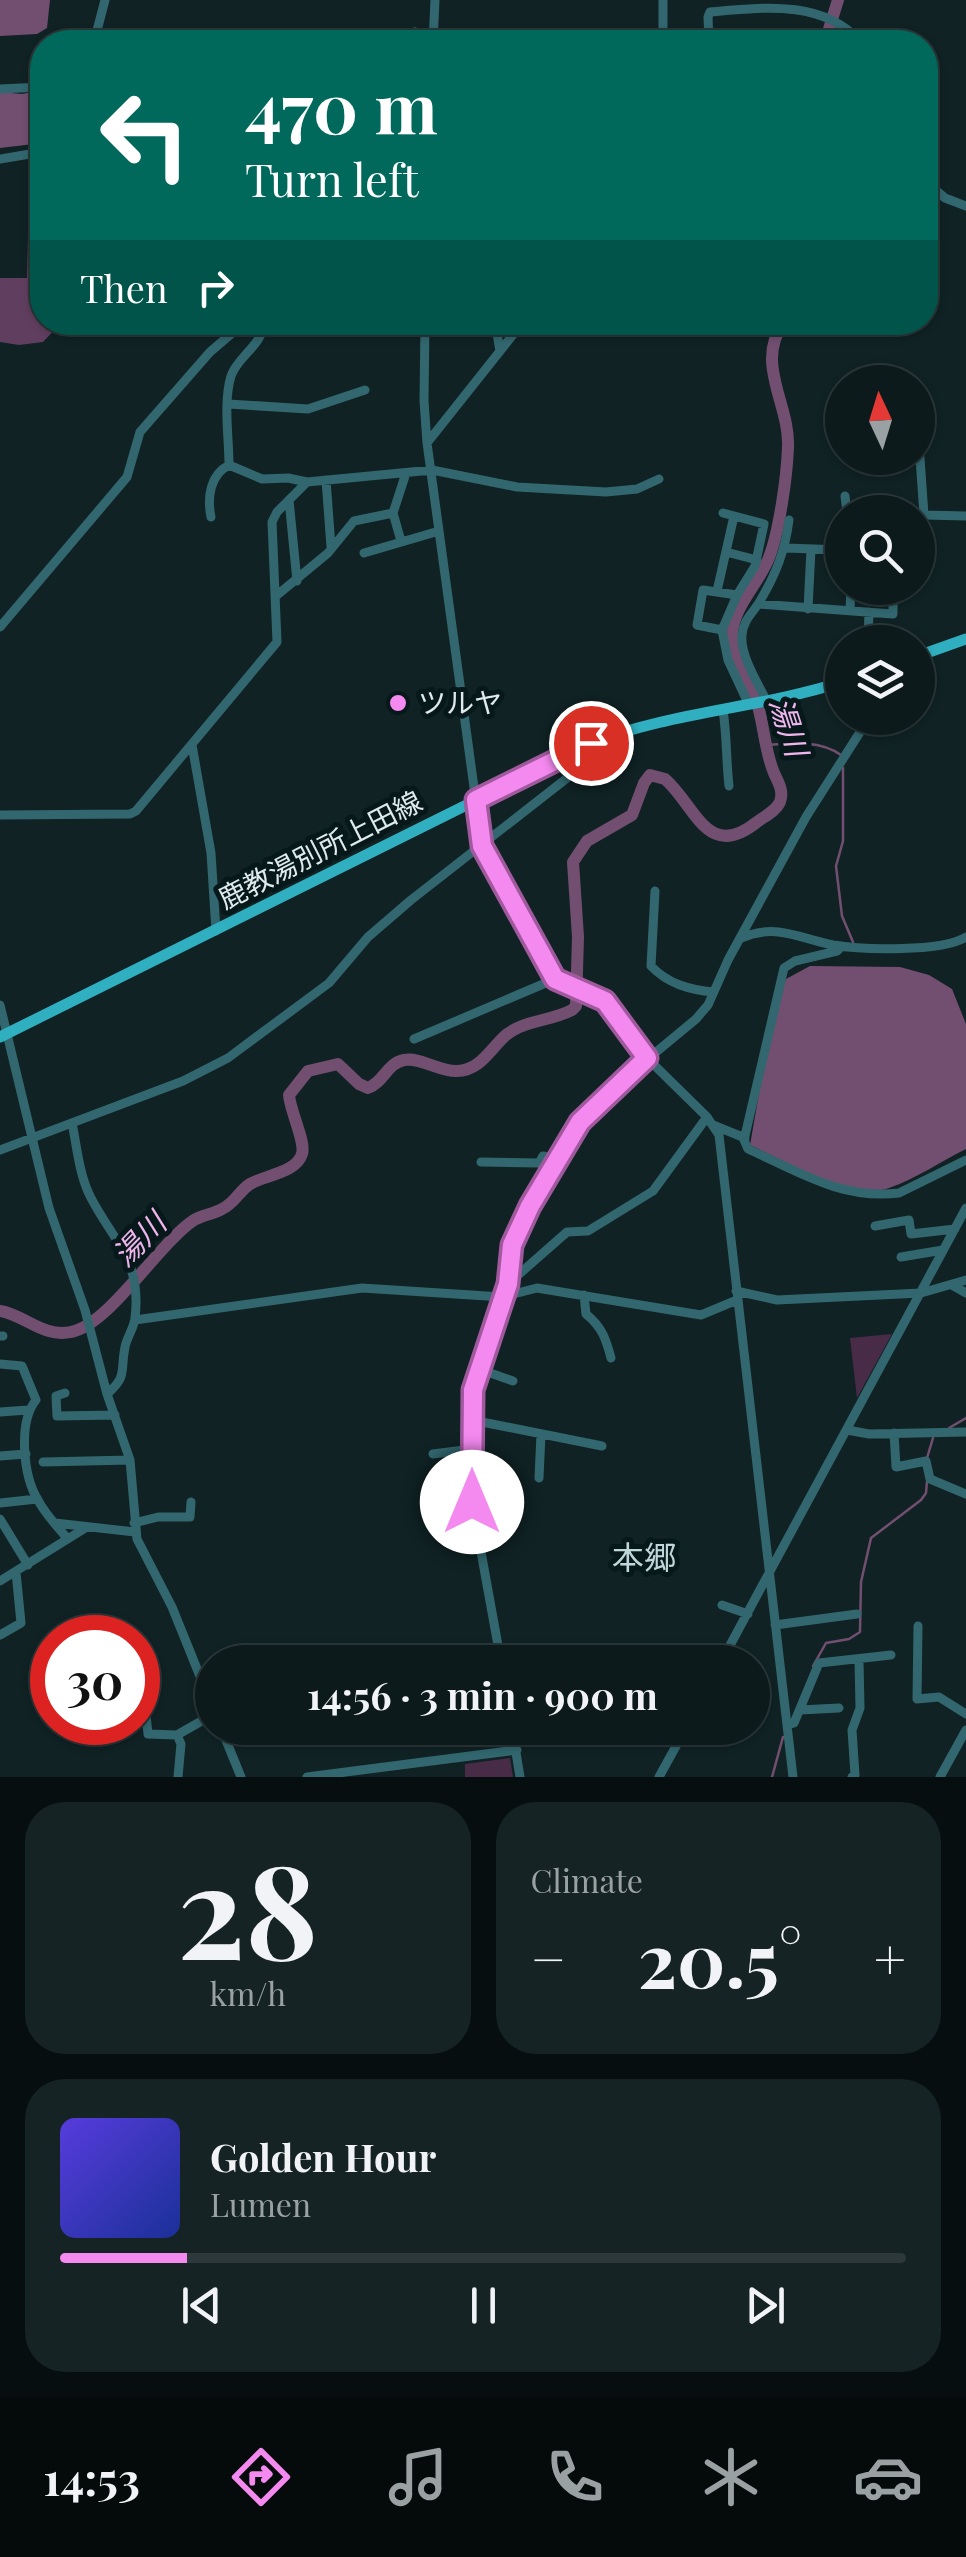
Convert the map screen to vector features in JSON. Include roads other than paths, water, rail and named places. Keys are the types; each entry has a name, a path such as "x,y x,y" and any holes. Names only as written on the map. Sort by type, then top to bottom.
{"main road":[{"path":"935,650 966,640"},
{"name":"鹿教湯別所上田線","path":"4,1035 591,743 624,730 825,686"}],"street":[{"path":"97,30 105,0"},
{"path":"433,30 434,0"},
{"path":"663,0 663,30"},
{"path":"709,30 710,12 785,2 844,21 851,30"},
{"path":"0,89 30,87"},
{"path":"0,159 30,154"},
{"path":"938,192 966,206"},
{"path":"0,628 127,477 140,432 210,352 230,335"},
{"path":"230,465 230,379 260,335"},
{"path":"425,335 427,442 482,846 555,979 605,1001 647,1058 710,1121 718,1135 793,1777"},
{"path":"497,335 500,351"},
{"path":"427,442 513,335"},
{"path":"228,404 308,409 365,390"},
{"path":"230,465 262,479 308,482 432,470 518,487 606,492 637,489 659,479"},
{"path":"211,517 210,492 219,471 230,465"},
{"path":"401,541 393,513 406,473"},
{"path":"921,475 924,515 966,516"},
{"path":"326,480 331,548"},
{"path":"0,815 136,811 277,642 272,522 308,482"},
{"path":"289,500 297,581"},
{"path":"722,512 764,524 757,560 722,630 728,660 758,703"},
{"path":"276,596 297,581 354,521 393,513"},
{"path":"717,591 734,516"},
{"path":"758,703 742,636 746,617 759,604 786,548 789,520"},
{"path":"364,553 439,531"},
{"path":"786,548 825,549"},
{"path":"808,609 811,549"},
{"path":"726,552 757,560"},
{"path":"722,630 697,625 703,590 737,595"},
{"path":"759,604 893,614 893,605"},
{"path":"850,605 850,610"},
{"path":"869,612 869,625"},
{"path":"723,710 729,747 725,753 729,786"},
{"path":"0,1150 183,1081 228,1058 329,983 380,925 594,757 624,739 624,730"},
{"path":"498,1645 474,1515 473,1390 508,1284 512,1245 530,1206 580,1122 647,1058 696,1019 806,817 858,735"},
{"path":"192,745 212,853 216,931"},
{"path":"655,890 651,966 660,977 691,990 714,992"},
{"path":"741,938 773,929 842,946 933,948 966,937"},
{"path":"842,946 784,968 745,1138 748,1149 842,1192 899,1193 966,1160"},
{"path":"414,1039 555,979"},
{"path":"0,1005 4,1035 34,1138 49,1208 85,1310 107,1394 130,1460 139,1546 172,1607 195,1664"},
{"path":"710,1121 745,1138"},
{"path":"508,1284 567,1232 588,1231 653,1190 710,1121"},
{"path":"72,1123 85,1184 128,1253 134,1289 135,1320 125,1346 121,1382 107,1394"},
{"path":"481,1162 539,1163 542,1156 558,1159"},
{"path":"731,1645 966,1208"},
{"path":"875,1226 909,1220 911,1234 955,1228"},
{"path":"901,1256 942,1250"},
{"path":"135,1320 362,1288 502,1297 537,1288 701,1316 736,1296 776,1300 921,1293 966,1280"},
{"path":"952,1285 966,1293"},
{"path":"584,1295 586,1314 605,1335 611,1358"},
{"path":"0,1364 22,1366 36,1400 28,1410 26,1454 37,1499 67,1538"},
{"path":"479,1368 513,1381"},
{"path":"65,1393 56,1396 56,1416 115,1415"},
{"path":"0,1412 28,1410"},
{"path":"472,1420 602,1446"},
{"path":"847,1430 869,1434 966,1432"},
{"path":"894,1433 896,1467 926,1461 930,1479 966,1494"},
{"path":"539,1478 542,1434"},
{"path":"433,1454 472,1449"},
{"path":"0,1456 26,1454"},
{"path":"43,1462 130,1460"},
{"path":"471,1469 504,1475 498,1511 474,1515"},
{"path":"0,1503 37,1499"},
{"path":"55,1523 134,1527 158,1516 190,1517 190,1502"},
{"path":"0,1520 28,1565"},
{"path":"0,1581 87,1527"},
{"path":"0,1635 21,1623 16,1572"},
{"path":"722,1605 748,1614"},
{"path":"775,1625 858,1614"},
{"path":"918,1626 917,1699 939,1697 966,1714"},
{"path":"787,1725 794,1723 819,1663 891,1655"},
{"path":"852,1777 852,1730 860,1708 859,1660"},
{"path":"800,1710 839,1708"},
{"path":"160,1734 177,1735 195,1725"},
{"path":"940,1777 966,1730"},
{"path":"177,1735 181,1744 178,1777"},
{"path":"229,1745 241,1777"},
{"path":"515,1745 520,1777"},
{"path":"659,1777 677,1745"},
{"path":"307,1777 516,1750"}],"waterway":[{"name":"湯川","path":"829,30 838,0"},
{"name":"湯川","path":"0,1311 61,1333 86,1326 101,1315 194,1220 219,1211 250,1184 299,1160 303,1149 289,1095 308,1071 338,1064 368,1088 404,1060 451,1071 465,1070 479,1063 513,1030 572,1010 576,1006 578,937 573,862 587,841 632,815 650,775 665,779 704,826 726,836 740,833 778,805 781,790 768,755 759,708 732,643 733,625 741,605 768,560 782,505 788,447 773,368 777,335"},
{"path":"766,745 815,745 841,755"},
{"path":"843,768 843,841 836,866 842,916 853,942"},
{"path":"949,1428 966,1418"},
{"path":"927,1458 933,1438"},
{"path":"813,1666 826,1643 849,1639 860,1632 861,1582 871,1538 921,1500 927,1481"},
{"path":"772,1777 783,1737"}],"place":[{"name":"ツルヤ","path":"398,703"}],"district":[{"name":"本郷","path":"644,1558"}]}
